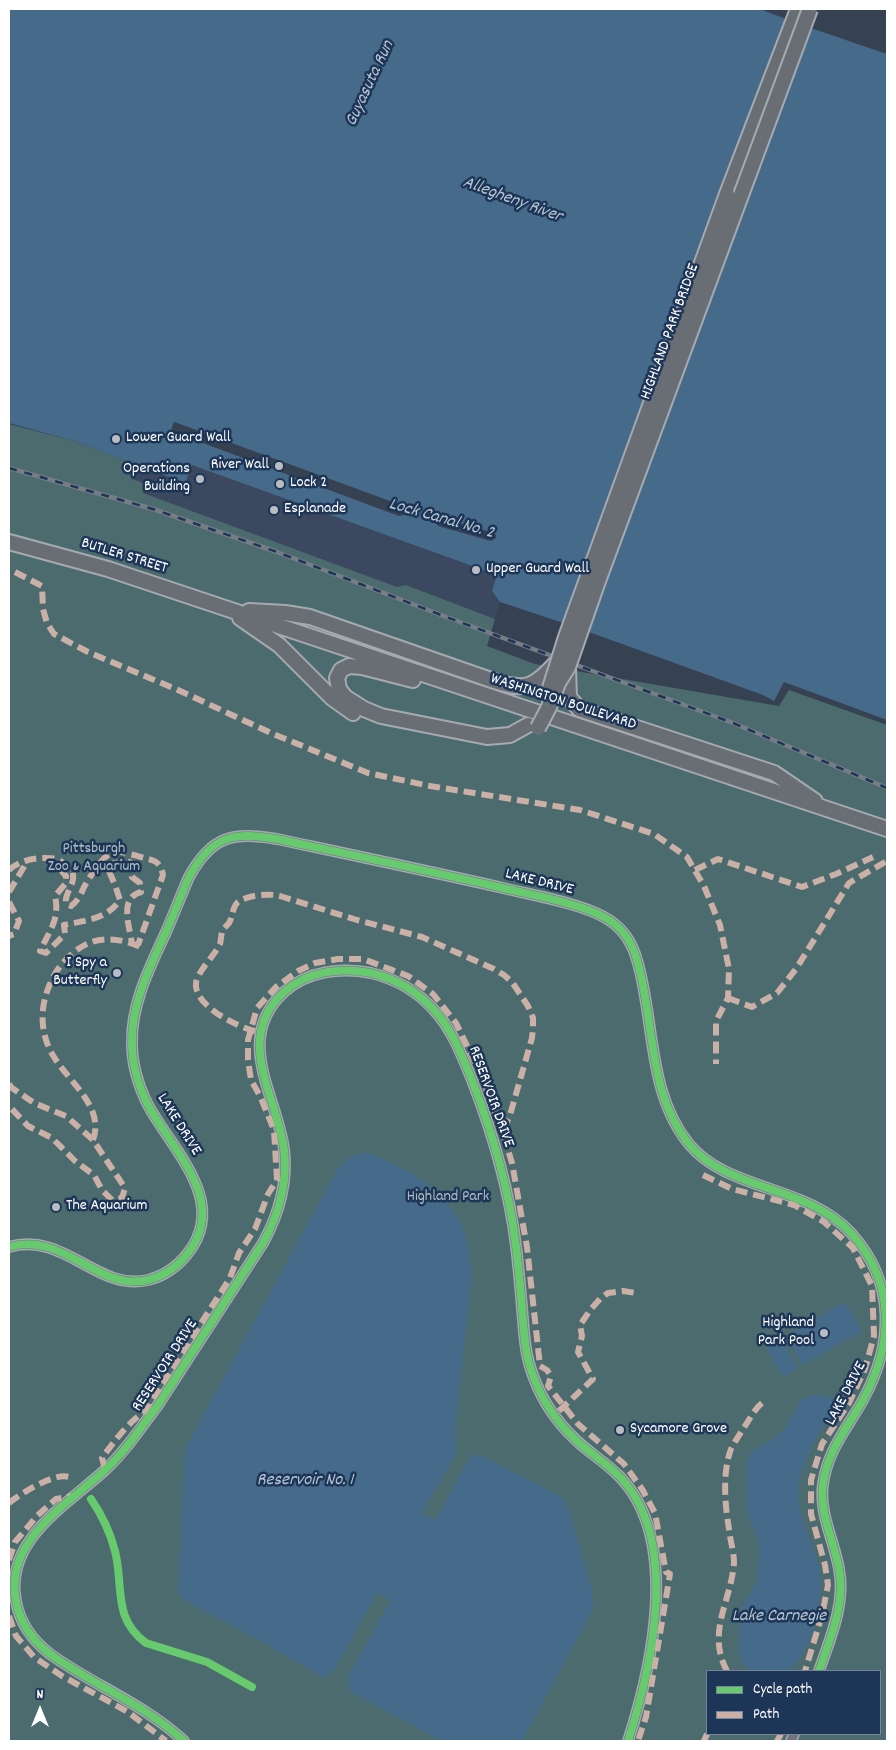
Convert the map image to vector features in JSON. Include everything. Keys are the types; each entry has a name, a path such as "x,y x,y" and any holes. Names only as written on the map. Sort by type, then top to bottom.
{"highway":[{"name":"HIGHLAND PARK BRIDGE","path":"563,664 727,194 798,9"},
{"name":"HIGHLAND PARK BRIDGE","path":"563,664 598,581 810,9"},
{"name":"BUTLER STREET","path":"9,542 108,569 227,609"},
{"path":"227,609 285,613 310,617 494,681 511,685 531,685 563,664"},
{"path":"227,609 279,645 338,704 352,713 369,721 399,729 492,746 506,745 522,740 533,726 563,664"},
{"name":"WASHINGTON BOULEVARD","path":"227,609 887,830"},
{"path":"563,664 569,697 579,709 774,773 832,811"},
{"path":"533,726 510,735 487,737 381,716 356,706 345,697 338,685 337,675 344,667 362,666 542,714"}],"street":[{"name":"LAKE DRIVE","path":"9,1246 33,1244 50,1247 73,1257 107,1277 124,1281 135,1281 147,1280 173,1268 187,1255 195,1244 201,1224 201,1200 191,1174 144,1096 135,1065 132,1031 134,1013 142,988 190,877 197,863 206,853 224,840 248,835 277,839 585,908 607,918 621,930 634,950 639,965 661,1085 670,1111 684,1138 692,1148 716,1166 742,1178 807,1201 835,1218 859,1243 877,1273 883,1291 886,1321 883,1352 870,1386 836,1442 826,1469 822,1503 837,1559 841,1584 834,1624 819,1670"},
{"name":"RESERVOIR DRIVE","path":"184,1741 136,1705 70,1668 39,1645 26,1629 18,1612 14,1594 16,1571 19,1559 40,1526 58,1508 106,1469 146,1422 263,1243 273,1224 285,1179 284,1152 280,1127 264,1082 260,1062 261,1037 268,1014 284,993 305,979 327,972 357,970 389,979 405,986 420,996 439,1016 456,1042 478,1096 504,1181 517,1250 524,1339 532,1373 549,1408 560,1425 621,1478 637,1500 645,1516 654,1550 655,1603 647,1669 628,1741"}],"shaded area":[{"path":"43,409 518,583 492,591 500,602 495,619 406,585 397,588 143,493 132,479 138,465 184,482 189,471"}],"green space":[{"name":"Highland Park","path":"9,424 74,441 138,465 132,479 146,484 143,493 397,587 406,585 495,619 487,646 535,664 779,706 789,690 887,725 887,1741 9,1741"}],"water":[{"path":"9,9 760,9 887,54 887,720 784,682 774,701 763,695 575,627 500,602 492,591 497,575 192,465 185,483 74,441 9,423","holes":["174,422 403,506 408,511 399,516 171,431"]},
{"name":"Reservoir No. 1","path":"364,1153 389,1161 433,1188 444,1199 461,1224 470,1255 472,1274 455,1428 456,1454 422,1513 435,1520 467,1462 473,1456 480,1455 556,1494 565,1502 570,1513 592,1590 593,1609 522,1741 441,1741 350,1691 347,1678 390,1601 377,1593 335,1669 327,1676 321,1676 184,1600 179,1594 185,1453 187,1445 337,1170 350,1158"},
{"name":"Highland Park Pool","path":"845,1302 862,1331 802,1365 786,1336"},
{"path":"780,1338 798,1368 783,1377 766,1347"},
{"name":"Lake Carnegie","path":"813,1395 824,1396 833,1400 836,1406 820,1432 802,1469 798,1493 803,1521 817,1557 821,1578 821,1593 816,1624 804,1652 796,1663 787,1670 749,1670 742,1662 738,1649 742,1607 756,1582 760,1549 746,1508 746,1464 751,1452 775,1438 784,1430 802,1399"}],"pier":[{"path":"174,422 403,506 408,511 407,514 400,516 171,431","holes":["175,425 402,508 405,512 400,513 174,430"]},
{"path":"438,518 492,532 496,535 496,538 491,541 438,526 436,523"}],"railway":[{"path":"9,468 156,510 277,552 733,723 887,788"}],"marked path":[{"path":"15,572 42,586 43,609 47,623 54,634 88,652 178,690 271,733 368,773 430,786 580,810 654,834 687,857 704,886 720,925 729,969 728,998 716,1021 716,1064"},
{"path":"9,870 19,863 32,859 59,860 71,869 73,873 66,900 66,904 71,906 76,902 97,866 110,854 114,852 124,853 156,862 160,866 163,875 138,945"},
{"path":"695,870 718,859 802,887 873,857"},
{"path":"9,892 28,860"},
{"path":"728,998 752,1007 777,993 796,969 849,883 887,861"},
{"path":"60,869 66,876 66,883 55,896 55,918 40,951 46,953 65,934 64,925 102,915 108,912 120,900 109,871 114,863 130,862 134,867 132,877 140,883 141,892 134,895 130,900 127,914 132,944"},
{"path":"255,1031 238,1025 218,1014 201,999 197,991 196,983 199,974 220,944 223,931 230,921 238,902 259,895 280,896 357,920 422,937 504,975 512,982 528,1006 533,1018 532,1038 510,1115 501,1135"},
{"path":"9,902 19,921 14,934 9,936"},
{"path":"93,1140 95,1128 90,1106 60,1066 49,1049 46,1040 43,1021 46,993 60,966 77,950 89,943 110,939 131,943 144,949"},
{"path":"105,1469 102,1458 127,1426 145,1411 230,1278 239,1253 255,1229 268,1194 277,1180 274,1130 251,1080 248,1060 248,1040 257,1008 276,987 298,971 315,963 338,959 363,959 408,976 433,994 456,1023 481,1075 503,1133 512,1163 527,1247 540,1366 547,1370 551,1376 548,1386 578,1424 624,1464 642,1489 655,1513 666,1572 670,1574 646,1717 638,1741"},
{"path":"9,1084 34,1103 66,1116 93,1140 125,1188 122,1198 112,1200 102,1190 94,1175 75,1161 52,1138 28,1126 9,1106"},
{"path":"703,1175 732,1189 794,1205 824,1222 853,1248 872,1286 874,1336 865,1369 849,1403 822,1444 811,1480 811,1514 825,1565 828,1585 822,1615 805,1670"},
{"path":"559,1411 593,1379 578,1352 582,1336 580,1325 591,1309 608,1293 623,1291 636,1293"},
{"path":"727,1670 721,1657 719,1630 734,1563 726,1499 726,1468 734,1443 759,1405 766,1400"},
{"path":"9,1503 49,1480 66,1476 72,1478"},
{"path":"9,1560 15,1542 37,1516 56,1499 72,1496"},
{"path":"9,1616 16,1636 34,1657 62,1676 128,1712 166,1741"},
{"path":"704,1741 707,1735"},
{"path":"777,1741 780,1735"}],"cycle path":[{"path":"9,1247 29,1244 47,1247 113,1278 130,1281 148,1280 160,1276 180,1262 188,1253 199,1234 202,1214 200,1195 182,1158 148,1105 137,1075 132,1043 138,1000 148,972 189,877 206,852 215,845 236,837 248,836 277,839 555,900 604,917 621,930 635,953 643,983 659,1079 675,1124 689,1144 705,1159 724,1171 812,1205 833,1217 851,1233 866,1252 876,1272 883,1293 886,1314 881,1357 863,1400 839,1440 825,1472 822,1495 823,1506 837,1558 841,1582 836,1621 819,1670"},
{"path":"184,1741 152,1716 66,1665 38,1643 20,1617 16,1601 15,1579 20,1560 29,1542 42,1526 113,1463 127,1447 158,1405 263,1243 274,1221 281,1198 285,1161 280,1129 262,1068 260,1048 262,1029 269,1010 284,992 293,985 314,975 348,970 371,973 406,987 434,1010 456,1043 480,1100 505,1183 516,1246 526,1347 532,1374 547,1405 561,1424 582,1445 619,1476 638,1502 650,1534 655,1568 656,1604 652,1641 645,1677 628,1741"},
{"path":"91,1499 99,1511 113,1544 118,1564 121,1601 128,1623 135,1633 146,1643 207,1662 252,1687"}],"place":[{"name":"Lower Guard Wall","path":"116,439"},
{"name":"River Wall","path":"279,466"},
{"name":"Operations Building","path":"200,479"},
{"name":"Lock 2","path":"280,484"},
{"name":"Esplanade","path":"274,510"},
{"name":"Upper Guard Wall","path":"476,570"},
{"name":"I Spy a Butterfly","path":"117,973"},
{"name":"The Aquarium","path":"56,1207"},
{"name":"Highland Park Pool","path":"824,1333"},
{"name":"Sycamore Grove","path":"620,1430"}],"water label":[{"name":"Guyasuta Run","path":"371,84"},
{"name":"Allegheny River","path":"512,201"},
{"name":"Lock Canal No. 2","path":"441,520"}],"park label":[{"name":"Pittsburgh Zoo & Aquarium","path":"94,859"}]}
